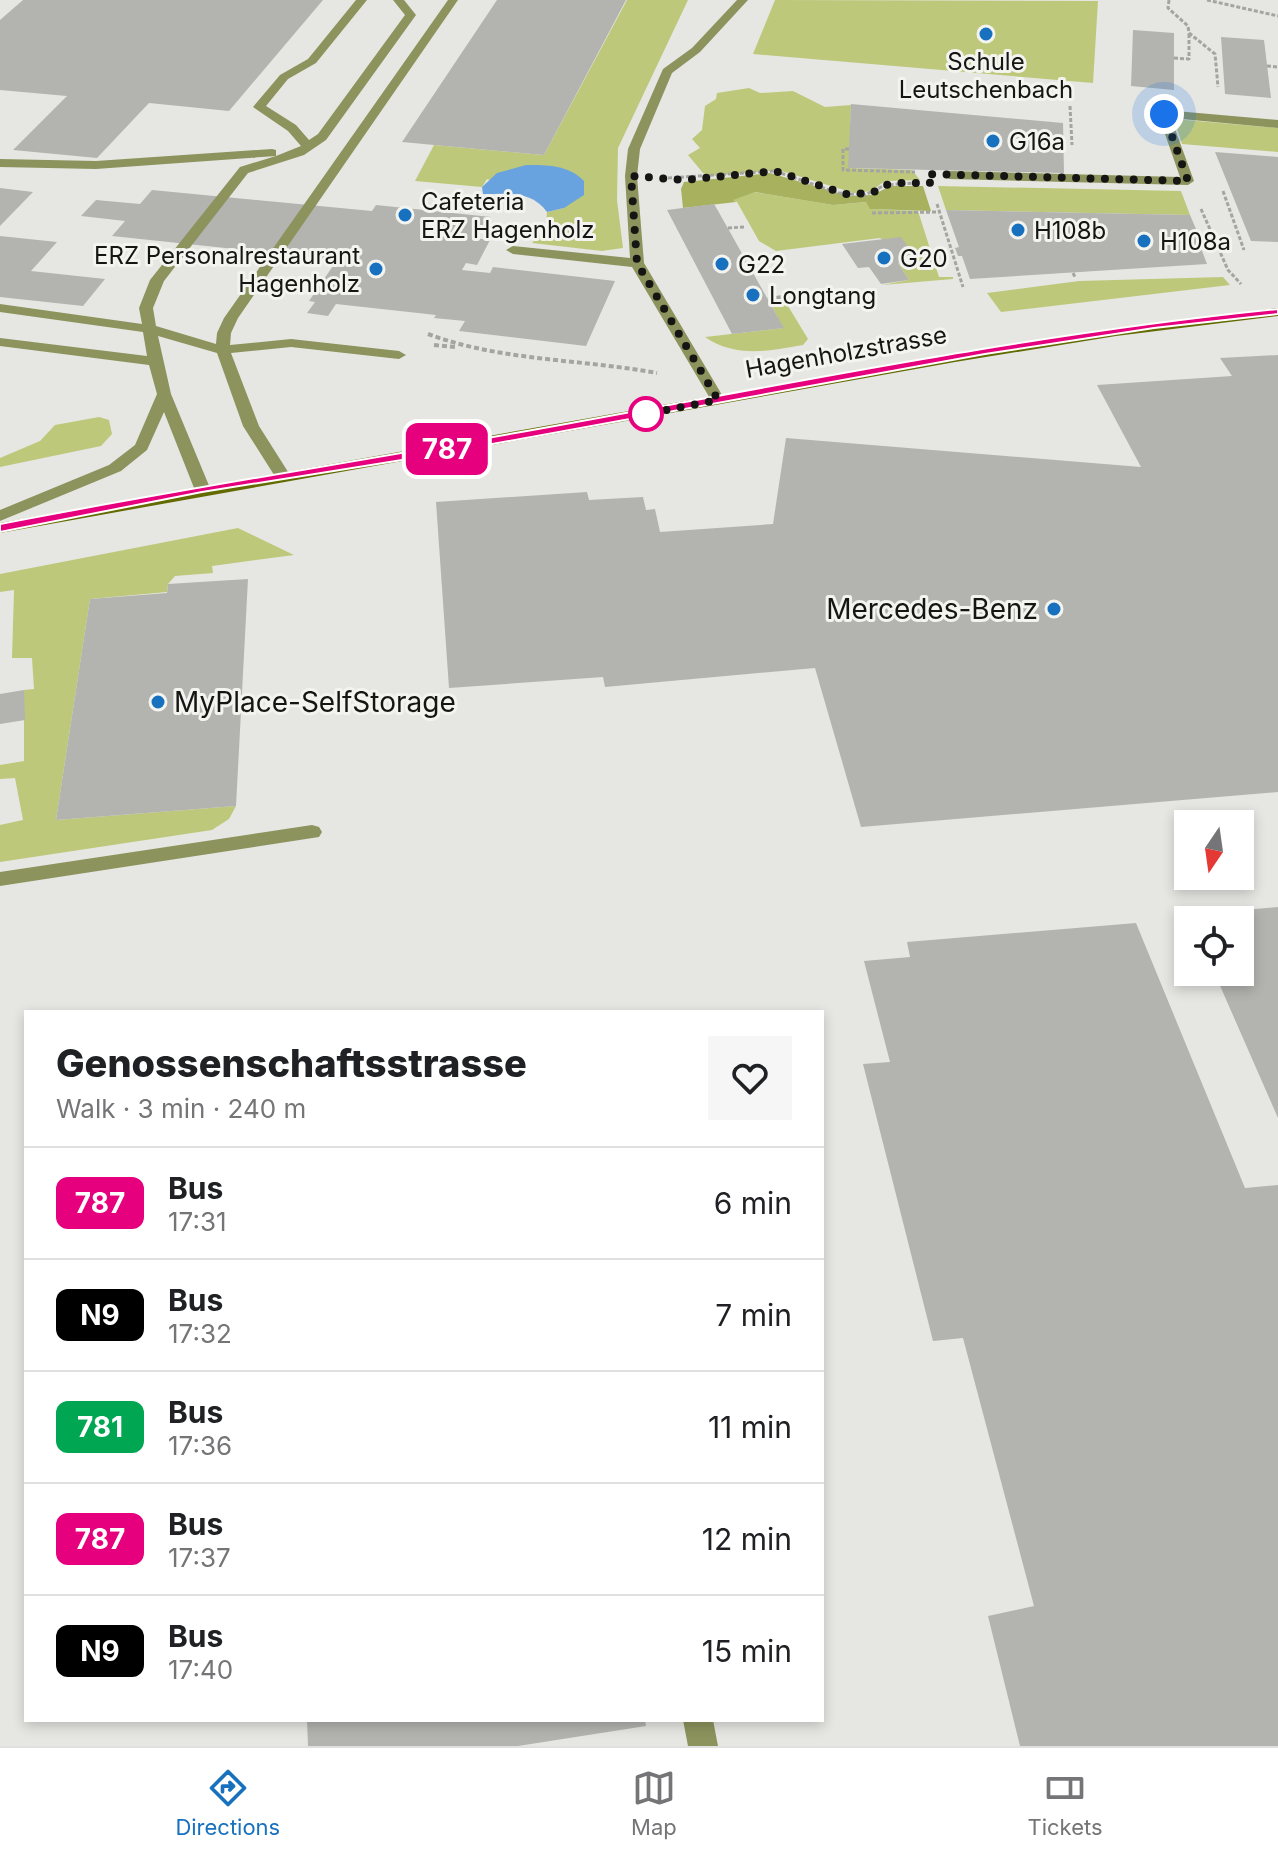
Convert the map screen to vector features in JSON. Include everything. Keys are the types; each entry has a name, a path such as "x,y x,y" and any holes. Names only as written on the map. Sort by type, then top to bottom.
{"street":[{"name":"Hagenholzstrasse","path":"0,528 202,488 427,453 1000,348 1154,325 1278,312"}],"lane":[{"path":"304,149 292,128 259,107 284,77 312,61 362,0"},
{"path":"202,488 164,394 155,361 146,308 157,280 244,170 304,149 322,137 411,15 398,0"},
{"path":"282,475 251,426 223,350 224,333 231,318 453,0"},
{"path":"718,400 637,263 631,176 634,149 667,71 696,50 743,0"},
{"path":"949,175 1188,181 1164,114 1278,124"},
{"path":"0,163 96,165 304,149"},
{"path":"513,250 637,263"},
{"path":"0,308 150,329 223,350 291,343 399,355"},
{"path":"0,336 7,319 150,329"},
{"path":"0,342 155,361"},
{"path":"0,516 115,468 142,447 164,394"},
{"path":"0,879 312,832"},
{"path":"698,1722 703,1746"}],"path":[{"path":"1169,0 1168,8 1188,26 1189,33 1189,59 1174,58"},
{"path":"1207,0 1278,16"},
{"path":"1189,33 1215,54 1218,89 1201,97 1202,118"},
{"path":"1267,66 1278,67"},
{"path":"849,149 843,149 843,170 912,171"},
{"path":"631,176 684,180 775,171 846,194 872,193 885,185 897,183 930,183"},
{"path":"949,175 927,174 963,287"},
{"path":"1188,181 1228,270 1244,288"},
{"path":"1222,190 1244,250"},
{"path":"872,213 939,212"},
{"path":"728,228 744,227"},
{"path":"1237,229 1247,230"},
{"path":"1201,239 1215,239"},
{"path":"768,299 791,296"},
{"path":"399,355 414,328 465,348"},
{"path":"435,345 615,365 665,375"}],"green space":[{"path":"627,0 688,0 618,148 617,200 623,248 602,251 532,243 546,227 547,212 564,208 487,179 482,187 415,181 434,145 544,155"},
{"path":"775,0 1098,1 1093,83 753,54"},
{"path":"749,88 760,93 793,91 825,107 851,105 849,168 912,170 920,180 885,181 871,191 854,193 778,170 711,176 703,173 688,155 700,148 692,139 702,130 705,106 716,99 717,93"},
{"path":"1174,119 1278,128 1278,152 1182,144"},
{"path":"770,173 849,196 873,195 890,186 923,186 931,211 870,209 866,202 833,205 755,192 733,200 736,202 683,208 681,189 684,182"},
{"path":"938,186 1181,191 1190,215 946,210"},
{"path":"754,192 833,205 867,202 871,209 918,211 939,277 953,279 882,285 909,280 898,263 917,260 880,238 776,251 759,241 737,202 731,200"},
{"path":"1223,277 1230,285 1001,312 987,293 1079,281"},
{"path":"785,301 808,339 803,345 765,351 740,350 716,344 705,337 783,328 770,302"},
{"path":"99,417 109,420 112,434 101,446 0,467 0,458 40,441 55,425"},
{"path":"238,528 294,555 212,566 213,573 175,576 168,584 167,592 90,599 56,820 236,806 229,819 212,830 0,862 0,825 23,820 15,778 0,779 0,765 24,761 24,690 34,689 32,658 12,658 14,590 0,592 0,574"}],"water":[{"path":"526,165 550,166 572,172 584,181 584,195 564,208 547,212 526,197 483,194 482,187 497,173"}],"building":[{"path":"23,0 323,0 229,111 149,103 97,158 13,150 67,96 0,90 0,20"},
{"path":"497,0 626,0 544,155 402,142"},
{"path":"1133,30 1174,33 1174,90 1131,86"},
{"path":"1221,37 1264,40 1271,98 1225,94"},
{"name":"G16a","path":"851,104 1063,123 1064,173 848,168"},
{"path":"1215,152 1278,157 1278,242 1251,241"},
{"path":"0,188 33,192 0,226"},
{"path":"152,190 372,211 376,205 491,217 483,232 477,231 473,238 490,240 477,265 466,263 462,270 490,273 493,267 615,281 586,346 459,331 465,321 434,318 436,315 336,304 328,316 307,313 315,302 309,301 337,260 112,236 125,221 81,216 96,200 140,204"},
{"name":"G22","path":"714,204 784,328 732,334 667,210"},
{"path":"946,210 1190,215 1207,264 970,279 962,256 958,256 955,248 959,247"},
{"path":"0,236 57,242 31,271 105,279 83,306 0,297"},
{"name":"G20","path":"901,237 918,261 898,263 909,280 881,284 869,267 858,268 842,244"},
{"path":"1278,355 1278,792 861,827 815,668 605,687 603,677 449,688 436,502 587,492 589,500 643,497 646,510 655,509 660,532 773,524 786,438 1141,467 1097,385 1232,376 1220,358"},
{"name":"MyPlace-SelfStorage","path":"248,579 236,806 56,820 90,599 167,593 168,584"},
{"path":"24,690 25,720 0,724 0,694"},
{"path":"1278,907 1278,1118 1220,986 1254,986 1254,909"},
{"path":"1136,923 1245,1188 1278,1185 1278,1746 1020,1746 988,1616 1034,1606 963,1338 933,1341 863,1064 890,1062 864,961 910,957 907,942"},
{"path":"307,1722 645,1722 646,1726 518,1746 308,1746"}],"bus line":[{"name":"787","path":"0,528 202,488 427,453 985,351 1154,325 1278,312"}],"place":[{"name":"Schule Leutschenbach","path":"986,34"},
{"name":"G16a","path":"993,141"},
{"name":"Cafeteria ERZ Hagenholz","path":"405,215"},
{"name":"H108b","path":"1018,230"},
{"name":"H108a","path":"1144,241"},
{"name":"G20","path":"884,258"},
{"name":"G22","path":"722,264"},
{"name":"ERZ Personalrestaurant Hagenholz","path":"376,269"},
{"name":"Longtang","path":"753,295"},
{"name":"Mercedes-Benz","path":"1054,609"},
{"name":"MyPlace-SelfStorage","path":"158,702"}],"route":[{"path":"646,414 635,416 718,400 637,263 631,176 684,180 775,171 838,193 865,195 885,185 930,183 927,174 1188,181 1164,114"}]}
